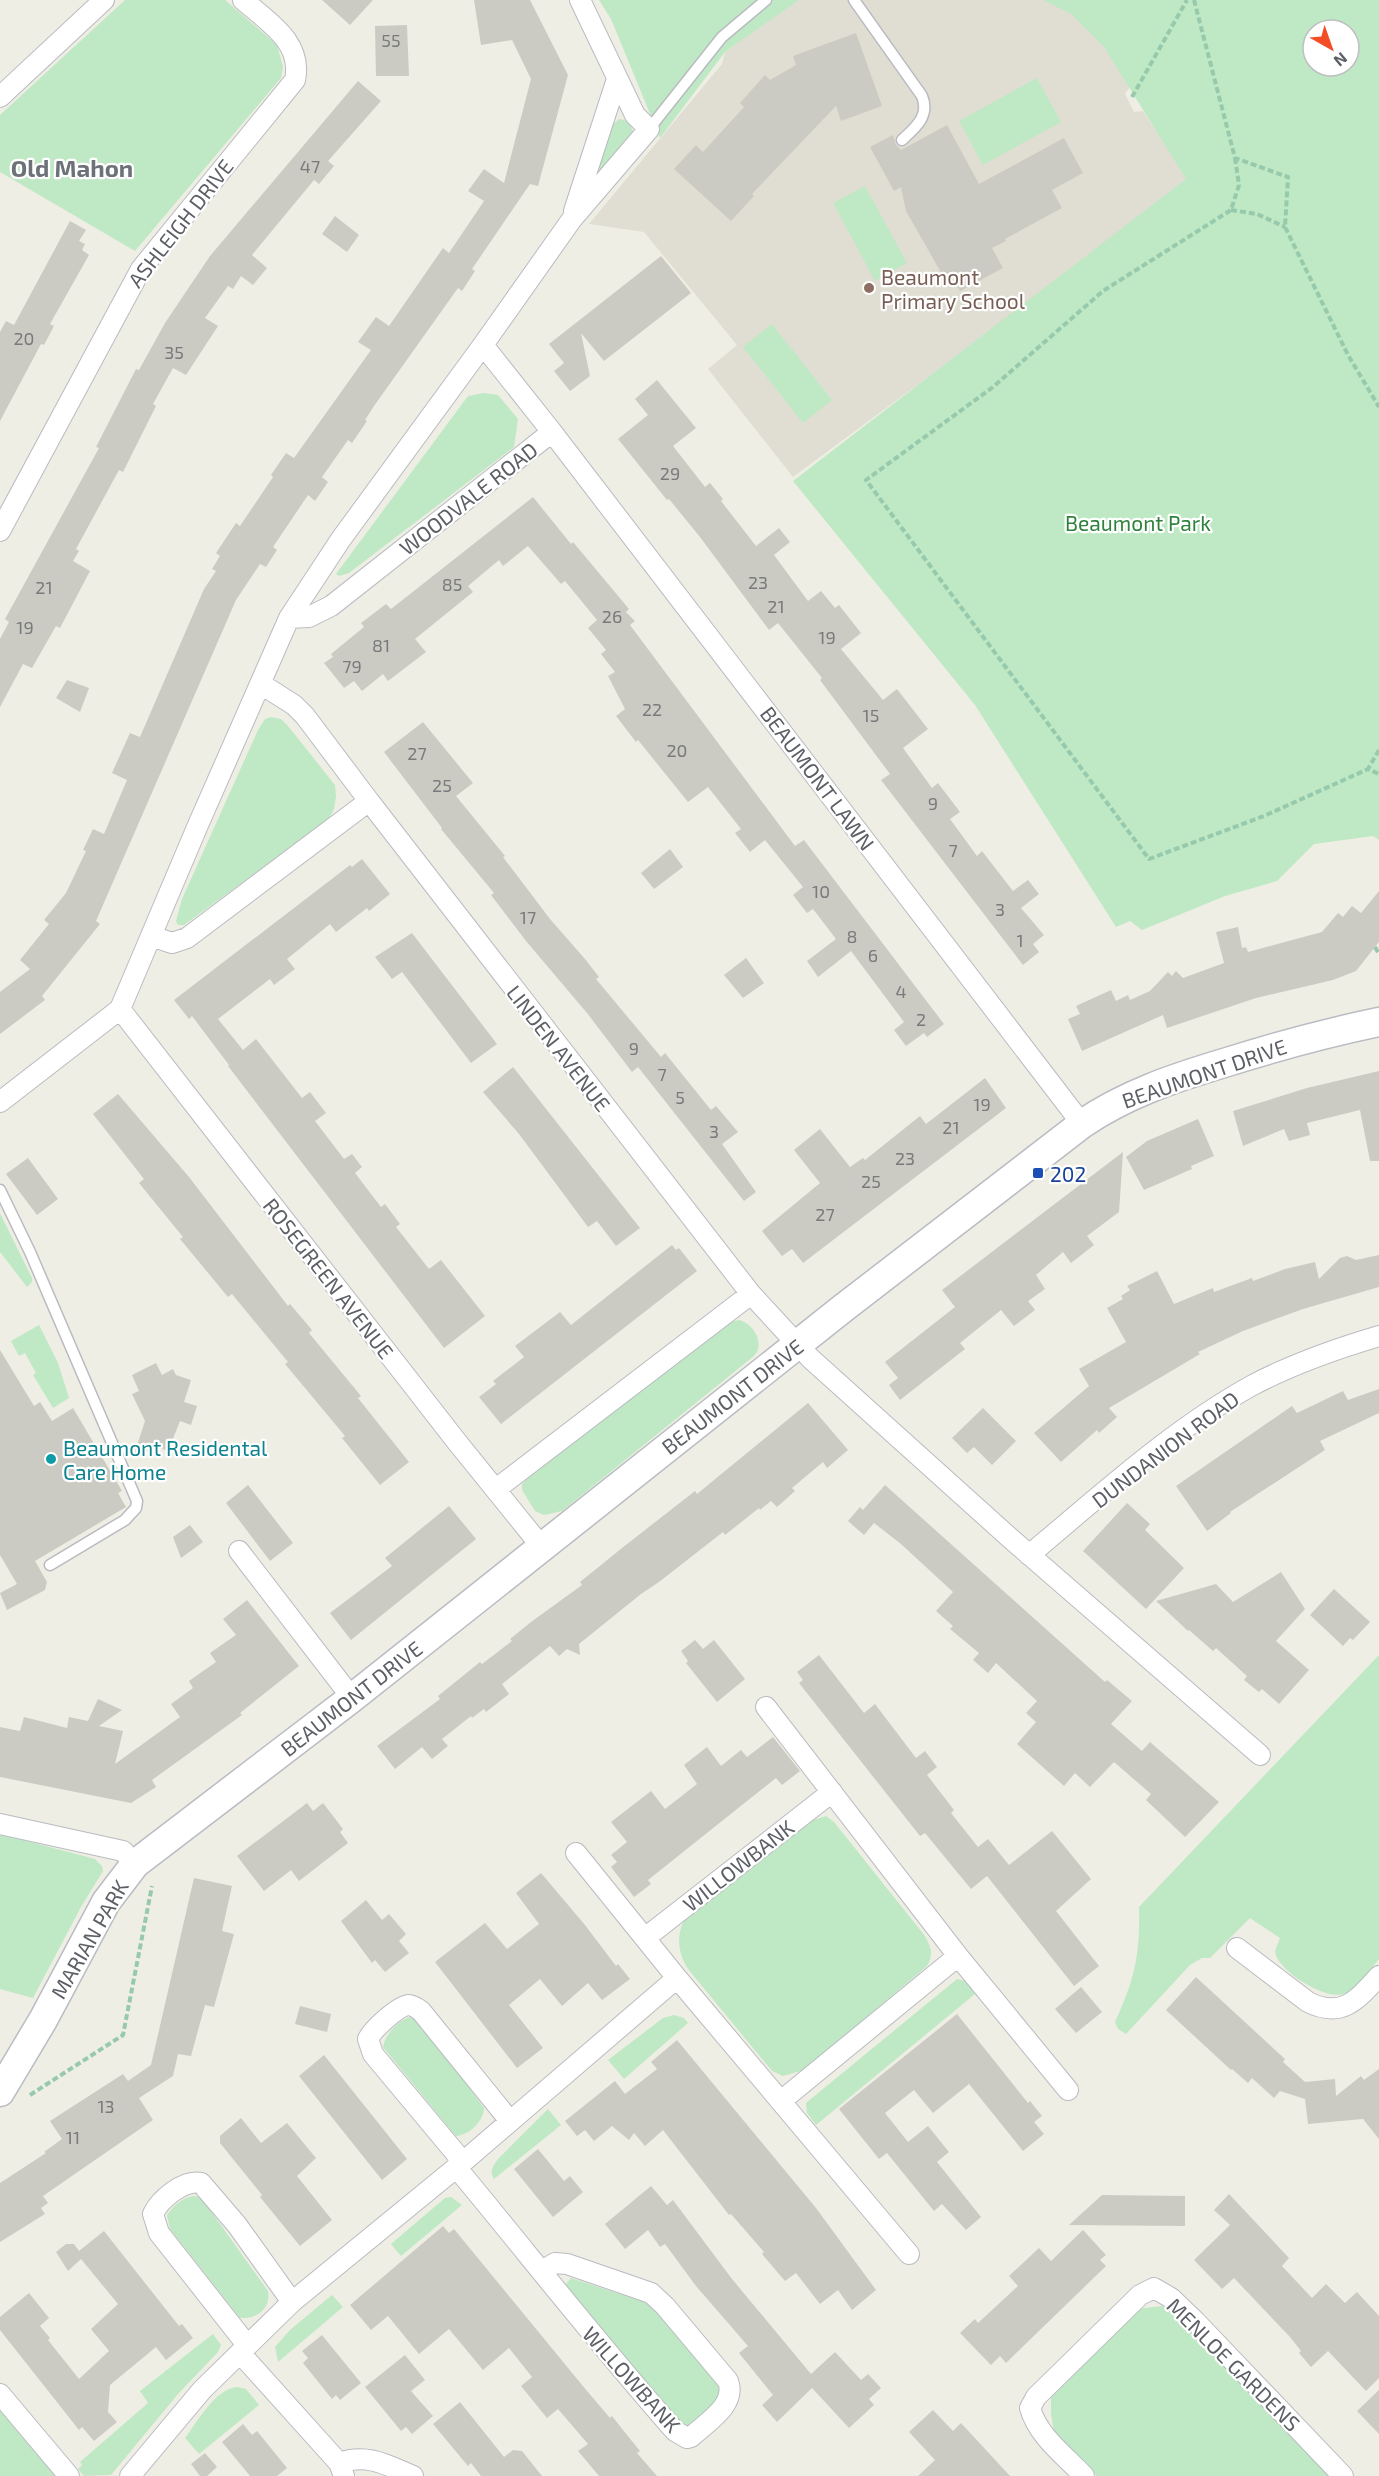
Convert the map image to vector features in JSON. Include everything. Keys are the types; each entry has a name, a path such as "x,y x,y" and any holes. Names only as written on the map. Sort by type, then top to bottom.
{"street":[{"path":"0,97 104,0"},
{"name":"ASHLEIGH DRIVE","path":"0,531 141,269 295,80 297,66 294,52 285,38 243,0"},
{"path":"0,1102 120,1009 289,618 341,539 572,219 649,129 635,115 580,0"},
{"path":"572,219 617,79"},
{"name":"WOODVALE ROAD","path":"289,618 309,617 331,606 552,432 483,345"},
{"name":"BEAUMONT LAWN","path":"552,432 1082,1124"},
{"path":"151,936 172,943 187,938 369,801 305,716 294,705 261,684"},
{"name":"LINDEN AVENUE","path":"369,801 751,1294 810,1358 1029,1555 1260,1755"},
{"name":"ROSEGREEN AVENUE","path":"120,1009 541,1546"},
{"name":"BEAUMONT DRIVE","path":"143,1872 352,1698 541,1546 1082,1124 1126,1098 1193,1073 1276,1047 1379,1022"},
{"path":"496,1489 751,1294"},
{"name":"DUNDANION ROAD","path":"1029,1555 1179,1433 1228,1400 1287,1368 1379,1336"},
{"path":"239,1551 352,1698"},
{"path":"766,1707 958,1956 1068,2090"},
{"name":"WILLOWBANK","path":"645,1938 832,1792"},
{"name":"MARIAN PARK","path":"0,1824 123,1851 143,1872 106,1902 8,2084"},
{"path":"576,1853 677,1978 909,2254"},
{"path":"1237,1947 1308,2002 1320,2008 1337,2009 1357,2001 1379,1976"},
{"path":"781,2101 958,1956"},
{"path":"130,2476 202,2390 292,2302 460,2165 677,1978"},
{"name":"WILLOWBANK","path":"510,2121 415,2006 408,2005 400,2008 372,2032 369,2039 373,2054 460,2165 542,2271 603,2349 675,2431 682,2436 690,2437 728,2403 731,2394 728,2381 665,2306 651,2293 567,2264 555,2264 542,2271"},
{"path":"292,2302 237,2225 201,2183 193,2181 186,2183 157,2206 153,2214 159,2233 243,2349 341,2469 353,2458 374,2460 413,2476"},
{"name":"MENLOE GARDENS","path":"1084,2476 1043,2434 1033,2420 1030,2408 1036,2397 1140,2295 1154,2288 1171,2298 1196,2322 1343,2476"},
{"path":"0,2394 69,2476"}],"lane":[{"path":"649,129 722,37 766,0"},
{"path":"854,0 926,104 919,124 902,140"},
{"path":"0,1190 30,1252 137,1501 136,1508 125,1520 50,1565"}],"path":[{"path":"1132,97 1187,0"},
{"path":"1194,0 1235,158 1239,185 1231,210 1103,291 993,387 866,480 1149,859 1264,816 1368,769 1379,750"},
{"path":"1235,158 1288,177 1285,227 1348,355 1379,407"},
{"path":"1231,210 1257,214 1285,227"},
{"path":"1368,769 1379,774"},
{"path":"1375,947 1379,954"},
{"path":"8,2084 123,2035 143,1872"}],"shaded area":[{"name":"Beaumont Primary School","path":"798,0 1045,0 1077,17 1097,36 1130,87 1125,94 1134,112 1143,111 1190,183 793,477 708,369 737,345 644,232 589,224 722,64 725,52"}],"green space":[{"path":"125,0 225,0 277,45 283,67 281,78 135,251 0,172 0,115"},
{"path":"599,0 799,0 725,52 660,138 611,19"},
{"name":"Beaumont Park","path":"1043,0 1379,0 1379,840 1373,836 1314,844 1277,881 1225,896 1142,930 1130,921 1116,927 975,705 793,481 1186,179 1104,47 1071,14"},
{"path":"1037,78 1061,122 983,165 959,121"},
{"path":"619,119 629,123 633,132 603,170 599,170 608,129"},
{"path":"865,186 907,263 875,281 833,203"},
{"path":"772,324 832,400 803,423 743,347"},
{"path":"484,393 498,395 518,419 514,447 349,573 339,576 336,574 468,396"},
{"path":"271,717 281,719 288,726 335,785 334,809 328,820 184,925 178,925 176,921 182,899 258,730 265,719"},
{"path":"0,1213 32,1278 32,1282 27,1287 0,1252"},
{"path":"739,1320 749,1325 756,1335 759,1346 754,1356 562,1511 544,1515 535,1511 522,1490 522,1484 528,1478 726,1323"},
{"path":"39,1325 58,1363 69,1398 53,1408 33,1375 36,1373 25,1353 19,1356 11,1341"},
{"path":"1379,1655 1379,1959 1351,1990 1338,1995 1327,1993 1304,1983 1284,1967 1275,1951 1280,1938 1250,1918 1210,1958 1202,1958 1190,1965 1126,2034 1118,2029 1115,2022 1135,1966 1139,1907"},
{"path":"826,1816 834,1822 925,1936 931,1954 927,1966 804,2070 783,2076 772,2071 688,1969 680,1949 679,1936 686,1916 810,1821"},
{"path":"0,1834 95,1859 102,1866 103,1871 81,1907 33,1998 0,1989"},
{"path":"957,1979 965,1981 975,1994 816,2125 807,2113 806,2103"},
{"path":"674,2015 684,2018 688,2023 624,2079 608,2060 663,2018"},
{"path":"410,2017 417,2019 426,2029 484,2108 479,2122 466,2133 456,2136 383,2047 392,2029"},
{"path":"548,2109 561,2125 494,2179 493,2166 498,2159"},
{"path":"193,2196 200,2197 205,2203 268,2291 265,2308 257,2315 240,2318 170,2229 167,2215 178,2203"},
{"path":"451,2197 462,2205 401,2256 391,2244 445,2198"},
{"path":"571,2278 650,2304 721,2389 721,2397 694,2424 687,2426 681,2423 574,2298 565,2285"},
{"path":"332,2295 343,2307 278,2362 275,2347 290,2330"},
{"path":"1162,2306 1175,2314 1329,2476 1097,2476 1054,2431 1051,2392 1137,2309"},
{"path":"213,2334 221,2345 218,2352 178,2394 111,2475 84,2476 78,2469 82,2465 80,2462 148,2403 140,2391"},
{"path":"237,2387 246,2389 259,2405 199,2454 185,2438 214,2400 229,2389"},
{"path":"0,2411 55,2476 0,2476"}],"building":[{"path":"322,0 373,0 350,25"},
{"path":"474,0 530,0 568,75 538,186 530,184 472,269 475,271 462,291 458,288 374,406 352,443 348,440 322,477 328,482 315,501 308,495 273,547 277,550 266,567 260,564 236,600 96,921 100,924 42,996 45,1000 0,1034 0,992 30,969 20,960 49,924 44,920 66,893 86,851 83,850 93,829 104,834 127,780 112,773 130,733 140,737 204,589 216,571 212,569 220,556 216,553 236,523 240,526 286,453 294,458 371,350 358,342 376,317 389,326 443,248 449,253 484,201 468,191 484,169 504,183 531,79 512,40 481,45"},
{"path":"407,25 409,76 376,76 375,26"},
{"path":"856,33 882,106 841,121 836,106 752,194 754,196 731,221 674,169 696,145 703,152 744,107 740,103 765,75 770,80 796,65 793,56"},
{"path":"358,81 381,101 328,161 334,166 319,184 314,180 252,255 267,268 253,285 241,276 233,289 228,286 205,318 218,326 186,375 173,368 153,404 156,406 123,472 119,470 76,549 79,551 73,561 90,571 60,628 56,626 32,668 23,664 0,707 0,639 9,622 5,619 99,448 96,447 136,369 139,370 165,323 210,256"},
{"path":"947,125 979,184 1064,138 1083,173 1052,190 1062,208 992,248 1003,268 960,291 950,272 943,276 906,211 901,187 894,191 870,147 893,135 896,145 901,150"},
{"path":"335,216 359,235 347,252 322,234"},
{"path":"70,221 86,230 79,241 85,244 82,250 89,255 50,324 54,326 44,345 41,344 0,421 0,332 6,321 14,325"},
{"path":"661,256 691,293 604,361 581,333 590,376 570,391 554,371 564,363 549,344"},
{"path":"657,380 696,428 673,446 705,487 710,483 756,546 779,528 790,542 774,555 808,601 821,591 835,608 839,605 861,633 841,649 883,700 897,689 928,729 903,748 932,788 938,783 960,812 950,819 977,856 982,851 1013,891 1028,880 1039,894 1021,908 1044,935 1033,944 1039,952 1023,965 881,780 890,774 820,680 822,678 778,623 769,630 700,537 618,439 648,415 635,399"},
{"path":"533,497 629,609 626,612 635,621 630,625 795,846 804,840 944,1024 927,1037 924,1033 906,1046 894,1030 904,1022 851,951 818,977 807,961 836,939 813,909 807,913 793,895 803,887 765,840 750,852 735,833 741,829 708,787 688,802 638,740 636,742 616,716 625,709 608,676 615,672 601,654 606,650 588,628 597,620 565,581 561,584 528,546 503,566 499,560 468,586 473,592 415,639 426,652 388,681 383,674 362,691 354,681 344,688 324,663 333,657 331,654 364,627 361,623 386,604 391,609"},
{"path":"67,680 89,688 80,712 56,698"},
{"path":"423,722 473,783 456,796 505,856 503,857 550,919 599,977 596,979 661,1057 665,1053 711,1110 716,1106 738,1132 722,1144 756,1192 744,1201 638,1067 632,1072 587,1013 526,941 491,895 494,893 441,829 384,752"},
{"path":"670,849 683,867 654,889 641,873"},
{"path":"362,859 390,894 369,911 367,908 336,932 330,924 287,959 295,969 274,985 270,979 218,1019 243,1050 256,1039 302,1098 310,1092 326,1113 315,1121 344,1159 352,1154 362,1167 355,1173 381,1207 385,1204 400,1224 396,1227 429,1269 441,1260 485,1316 444,1348 192,1016 189,1019 174,1000 350,865 352,867"},
{"path":"1379,891 1379,942 1356,971 1333,980 1256,998 1167,1028 1163,1015 1082,1051 1068,1019 1080,1014 1076,1006 1111,990 1116,1001 1128,995 1130,1000 1150,991 1168,972 1172,976 1176,971 1183,978 1224,963 1216,932 1238,927 1242,948 1246,947 1248,952 1322,932 1338,913 1343,917 1352,906 1361,913"},
{"path":"412,933 497,1044 471,1063 402,972 392,979 375,957"},
{"path":"746,958 764,983 743,998 724,975"},
{"path":"513,1067 640,1228 616,1246 597,1221 588,1227 519,1134 483,1092"},
{"path":"1379,1071 1379,1161 1370,1161 1360,1110 1307,1123 1310,1135 1289,1141 1284,1129 1243,1146 1233,1111 1307,1088"},
{"path":"985,1078 1006,1108 803,1263 792,1249 782,1256 762,1231 820,1183 794,1150 820,1129 850,1167 863,1158 865,1160 920,1116 926,1124"},
{"path":"118,1094 189,1177 288,1306 290,1304 312,1330 309,1333 361,1396 358,1398 409,1462 380,1485 342,1438 345,1436 285,1364 288,1362 232,1294 228,1297 180,1239 183,1237 139,1183 144,1179 93,1114"},
{"path":"1198,1119 1214,1156 1191,1166 1192,1169 1144,1190 1126,1157 1147,1141"},
{"path":"1123,1152 1119,1212 1087,1236 1094,1245 1071,1263 1063,1252 1036,1275 1045,1289 1028,1301 1035,1310 1014,1326 1001,1310 960,1343 965,1349 900,1400 889,1385 898,1378 885,1362 955,1307 942,1290"},
{"path":"28,1158 58,1199 37,1215 6,1174"},
{"path":"672,1245 676,1250 679,1248 697,1271 501,1424 479,1397 496,1384 493,1381 524,1357 515,1346 560,1312 571,1325"},
{"path":"1379,1255 1379,1287 1303,1309 1243,1331 1198,1352 1200,1354 1109,1408 1117,1417 1099,1433 1097,1430 1061,1462 1034,1433 1089,1386 1079,1369 1126,1342 1107,1308 1123,1299 1121,1296 1130,1290 1127,1286 1157,1271 1174,1304 1213,1288 1214,1292 1252,1278 1253,1281 1285,1269 1315,1262 1319,1279 1340,1258 1347,1256 1356,1260"},
{"name":"Beaumont Residental Care Home","path":"0,1350 34,1406 40,1402 52,1421 73,1408 122,1491 118,1493 126,1507 35,1561 47,1582 45,1590 7,1610 0,1593 17,1584 0,1555"},
{"path":"156,1363 162,1375 173,1369 176,1375 191,1380 184,1402 197,1406 191,1425 180,1421 168,1451 157,1447 134,1455 145,1421 132,1394 139,1391 132,1375"},
{"path":"1379,1389 1379,1413 1320,1441 1325,1450 1230,1512 1207,1531 1176,1486 1292,1406 1297,1413 1343,1391 1348,1400"},
{"path":"808,1403 848,1450 827,1468 823,1462 792,1488 795,1491 777,1507 771,1501 760,1510 759,1508 725,1535 723,1532 641,1594 579,1644 580,1655 567,1649 559,1656 550,1646 502,1684 509,1694 486,1712 484,1709 472,1718 471,1716 442,1739 448,1746 432,1759 422,1747 395,1769 377,1746 440,1699 438,1696 480,1662 482,1664 512,1641 510,1639 582,1585 580,1582 622,1548 695,1491 697,1494"},
{"path":"983,1408 1016,1441 992,1465 974,1447 967,1453 952,1438"},
{"path":"248,1485 293,1543 270,1561 226,1503"},
{"path":"885,1485 1105,1682 1107,1680 1132,1701 1111,1724 1142,1751 1150,1742 1219,1802 1185,1837 1146,1800 1151,1794 1114,1762 1090,1787 1075,1773 1064,1786 1017,1744 1036,1722 1026,1713 1037,1701 996,1663 988,1673 973,1660 979,1653 950,1629 953,1626 936,1611 953,1592 901,1544 874,1523 864,1535 848,1521 860,1507 863,1510"},
{"path":"1127,1503 1150,1524 1145,1530 1184,1568 1146,1609 1083,1551"},
{"path":"449,1506 476,1539 351,1640 330,1613 392,1566 385,1558"},
{"path":"190,1525 203,1542 181,1558 173,1537"},
{"path":"1281,1572 1305,1609 1276,1641 1309,1670 1279,1704 1262,1689 1259,1692 1244,1680 1247,1676 1216,1648 1213,1651 1156,1601 1216,1584 1233,1602"},
{"path":"1334,1589 1370,1622 1353,1640 1350,1638 1343,1646 1310,1615"},
{"path":"247,1600 299,1666 240,1713 242,1715 152,1780 156,1787 131,1803 0,1777 0,1727 20,1731 24,1717 67,1728 69,1717 88,1721 98,1699 122,1710 99,1726 123,1731 115,1764 180,1717 171,1704 193,1688 189,1681 216,1662 210,1653 236,1635 223,1619"},
{"path":"695,1640 703,1649 714,1640 745,1679 717,1702 686,1663 688,1661 681,1651"},
{"path":"819,1655 864,1713 875,1704 916,1758 925,1751 937,1767 927,1775 954,1810 951,1813 978,1847 988,1839 1009,1865 1052,1831 1091,1879 1056,1911 1099,1966 1074,1986 987,1876 971,1889 925,1833 920,1836 799,1683 803,1680 797,1672"},
{"path":"773,1737 800,1771 782,1785 776,1778 648,1880 651,1884 634,1897 611,1867 617,1862 611,1855 627,1842 611,1822 651,1791 665,1809 697,1784 684,1765 707,1747 721,1766 741,1750 747,1757"},
{"path":"307,1803 313,1811 323,1803 343,1829 340,1832 348,1843 299,1881 291,1870 264,1891 237,1856"},
{"path":"541,1873 616,1966 618,1964 630,1979 602,2000 588,1983 562,2006 540,1979 509,2005 543,2048 517,2068 435,1962 485,1923 507,1949 539,1924 516,1893"},
{"path":"194,1878 232,1886 222,1931 234,1934 214,2007 205,2005 191,2056 178,2054 173,2076 139,2098 153,2120 43,2196 48,2203 41,2208 45,2214 0,2242 0,2183 46,2153 44,2152 62,2139 50,2121 123,2074 128,2081 151,2065"},
{"path":"366,1900 382,1920 389,1914 406,1934 399,1941 409,1953 385,1972 375,1960 372,1963 341,1921"},
{"path":"1196,1977 1285,2059 1283,2062 1305,2082 1335,2079 1336,2096 1361,2076 1364,2080 1379,2069 1379,2139 1363,2119 1308,2124 1305,2099 1280,2091 1274,2098 1252,2078 1248,2083 1231,2070 1166,2010"},
{"path":"1081,1987 1102,2012 1076,2033 1055,2009"},
{"path":"300,2006 331,2014 327,2032 295,2024"},
{"path":"957,2014 1028,2103 1030,2101 1042,2116 1034,2122 1044,2134 1023,2151 969,2084 933,2113 914,2090 885,2113 908,2142 928,2126 949,2152 937,2162 981,2217 966,2230 942,2204 934,2211 887,2153 879,2159 839,2109"},
{"path":"677,2040 816,2208 876,2290 852,2310 838,2290 820,2304 796,2273 785,2281 762,2254 764,2252 731,2214 729,2215 663,2130 645,2146 634,2133 629,2140 612,2126 594,2141 585,2130 577,2136 565,2121 615,2081 625,2094 657,2069 651,2062"},
{"path":"324,2055 407,2159 382,2180 299,2076"},
{"path":"241,2118 261,2143 287,2123 316,2158 297,2176 332,2220 300,2246 220,2143 220,2136"},
{"path":"538,2149 564,2181 570,2176 583,2192 553,2217 514,2169"},
{"path":"651,2186 667,2205 673,2200 732,2279 811,2374 835,2352 861,2380 868,2374 881,2388 869,2399 874,2405 849,2428 812,2388 777,2422 762,2405 773,2395 739,2353 748,2346 696,2286 665,2244 660,2247 648,2230 625,2249 605,2224"},
{"path":"1229,2194 1289,2258 1282,2266 1312,2298 1326,2284 1345,2303 1357,2292 1379,2316 1379,2378 1366,2391 1328,2351 1311,2367 1299,2353 1301,2351 1290,2337 1234,2278 1222,2289 1194,2260 1230,2225 1214,2210"},
{"path":"1102,2195 1185,2196 1185,2226 1069,2225"},
{"path":"443,2226 449,2233 454,2229 582,2385 610,2418 612,2416 640,2451 637,2453 657,2476 599,2476 578,2451 588,2444 558,2409 547,2418 521,2386 532,2377 509,2348 483,2370 449,2329 419,2354 388,2316 371,2330 350,2305"},
{"path":"1083,2230 1106,2255 1100,2260 1106,2266 1006,2363 1000,2356 991,2365 960,2333 975,2319 978,2323 1018,2286 1009,2276 1039,2248 1051,2261"},
{"path":"104,2231 179,2326 182,2324 193,2338 166,2360 156,2347 110,2385 108,2412 117,2422 94,2441 82,2427 79,2430 0,2330 0,2317 29,2293 49,2318 40,2326 50,2338 48,2340 79,2379 109,2351 91,2329 118,2304 81,2259 68,2271 56,2252 66,2244 74,2244 79,2251"},
{"path":"322,2335 361,2383 340,2400 336,2395 332,2399 303,2363 308,2358 302,2351"},
{"path":"405,2355 425,2380 411,2391 433,2416 412,2434 406,2427 401,2431 365,2387"},
{"path":"1379,2390 1379,2434 1357,2411"},
{"path":"460,2402 504,2457 513,2450 522,2451 542,2476 481,2476 471,2463 468,2466 433,2424"},
{"path":"933,2410 953,2431 961,2423 1010,2476 918,2476 935,2460 909,2432"},
{"path":"243,2424 252,2435 257,2431 287,2468 277,2476 250,2476 222,2442"},
{"path":"205,2453 217,2467 207,2476 200,2476 191,2464"}],"place":[{"name":"Beaumont Primary School","path":"869,288"},
{"name":"202","path":"1038,1173"},
{"name":"Beaumont Residental Care Home","path":"51,1459"}],"district":[{"name":"Old Mahon","path":"72,167"}]}
